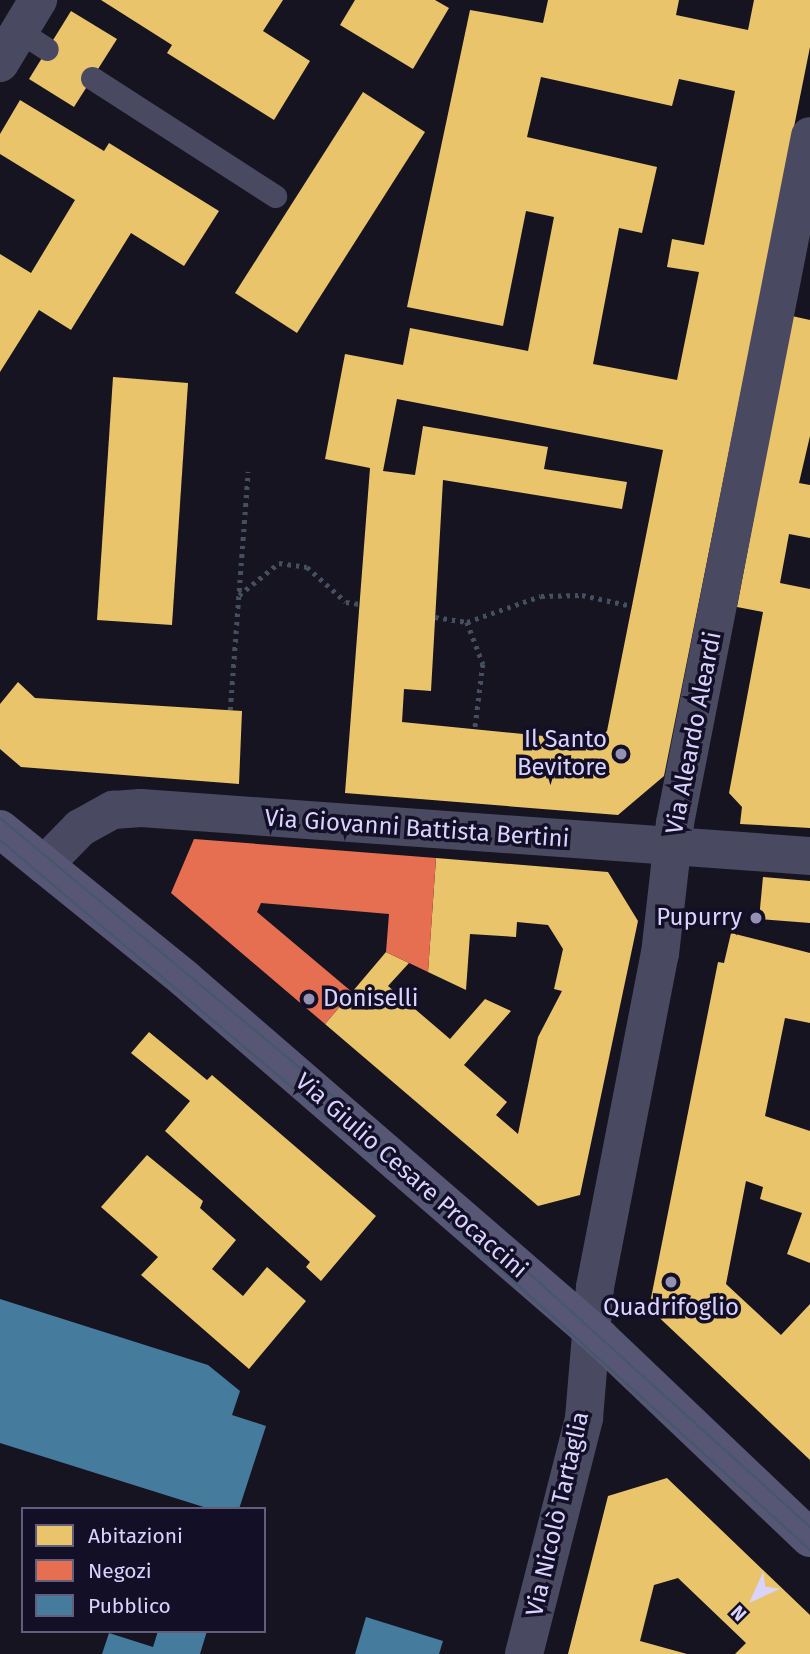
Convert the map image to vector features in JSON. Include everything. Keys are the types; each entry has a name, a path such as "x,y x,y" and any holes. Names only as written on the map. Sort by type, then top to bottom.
{"street":[{"path":"0,63 35,27"},
{"name":"Via Aleardo Aleardi","path":"589,1331 660,954 673,849 810,136"},
{"name":"Via Giovanni Battista Bertini","path":"44,865 80,828 113,810 141,808 673,849 810,856"},
{"name":"Via Giulio Cesare Procaccini","path":"0,829 185,979 589,1331 810,1538"},
{"name":"Via Nicolò Tartaglia","path":"524,1654 584,1418 589,1331"}],"lane":[{"path":"92,78 275,196"}],"path":[{"path":"230,710 248,472"},
{"path":"239,595 279,563 307,568 346,602 360,604"},
{"path":"435,617 467,622 541,596 582,594 632,606"},
{"path":"467,622 483,664 475,729"}],"building: Abitazioni":[{"path":"101,0 283,0 263,31 310,61 274,120 167,53 172,45"},
{"path":"355,0 435,0 449,8 413,69 340,25"},
{"path":"548,0 679,0 676,15 748,30 754,0 810,0 810,47 664,776 618,815 345,793 370,468 325,459 345,354 403,365 410,328 528,351 554,217 526,211 503,326 407,307 470,10 543,23","holes":["541,77 672,106 679,79 735,91 704,245 672,239 667,267 699,272 677,380 593,364 619,228 642,233 657,167 527,137","397,399 663,450 607,731 595,741 402,722 404,689 431,691 443,480 622,509 627,482 544,469 548,447 423,426 415,475 383,471"]},
{"path":"71,11 117,39 74,107 29,79"},
{"path":"363,92 425,132 297,333 235,293"},
{"path":"20,100 104,151 109,143 219,211 184,266 131,233 71,330 39,310 0,372 0,254 31,273 75,200 0,154 0,134"},
{"path":"792,316 810,320 810,436 799,483 810,485 810,538 789,534 780,583 810,589 810,828 740,824 742,807 729,793 763,612 737,607"},
{"path":"113,377 188,383 172,625 97,620"},
{"path":"18,682 35,698 242,711 239,784 21,767 0,749 0,704"},
{"path":"436,858 608,872 638,921 580,1195 538,1206 325,1024 386,952 409,963 388,986 450,1039 485,999 511,1011 464,1065 507,1102 496,1115 518,1134 538,1037 562,991 554,989 563,949 548,925 517,922 516,937 470,934 466,990 428,972"},
{"path":"763,877 810,881 810,923 759,919"},
{"path":"731,933 810,953 810,1023 785,1018 765,1116 810,1131 810,1263 787,1254 802,1213 760,1199 763,1187 746,1181 726,1284 781,1335 810,1304 810,1460 649,1308 718,962 724,963"},
{"path":"149,1032 207,1080 212,1075 376,1216 321,1281 306,1267 310,1262 165,1131 190,1101 131,1053"},
{"path":"147,1155 203,1201 200,1208 236,1240 212,1269 243,1296 267,1267 306,1301 249,1369 141,1275 158,1257 101,1207"},
{"path":"667,1478 810,1615 810,1654 735,1654 746,1643 678,1578 654,1585 640,1641 687,1654 568,1654 608,1496"}],"building: Negozi":[{"path":"194,839 436,858 428,972 386,952 389,914 261,903 257,912 352,992 325,1024 171,893"}],"building: Pubblico":[{"path":"0,1299 208,1365 240,1391 232,1415 266,1426 240,1507 204,1507 0,1443"},
{"path":"366,1617 443,1641 439,1654 355,1654"},
{"path":"109,1633 153,1647 157,1633 206,1633 200,1654 102,1654"}],"tram line":[{"path":"0,818 315,1080 810,1527"},
{"path":"0,840 412,1189 810,1550"}],"place":[{"name":"Il Santo Bevitore","path":"621,754"},
{"name":"Pupurry","path":"756,918"},
{"name":"Doniselli","path":"309,999"},
{"name":"Quadrifoglio","path":"671,1282"}]}
